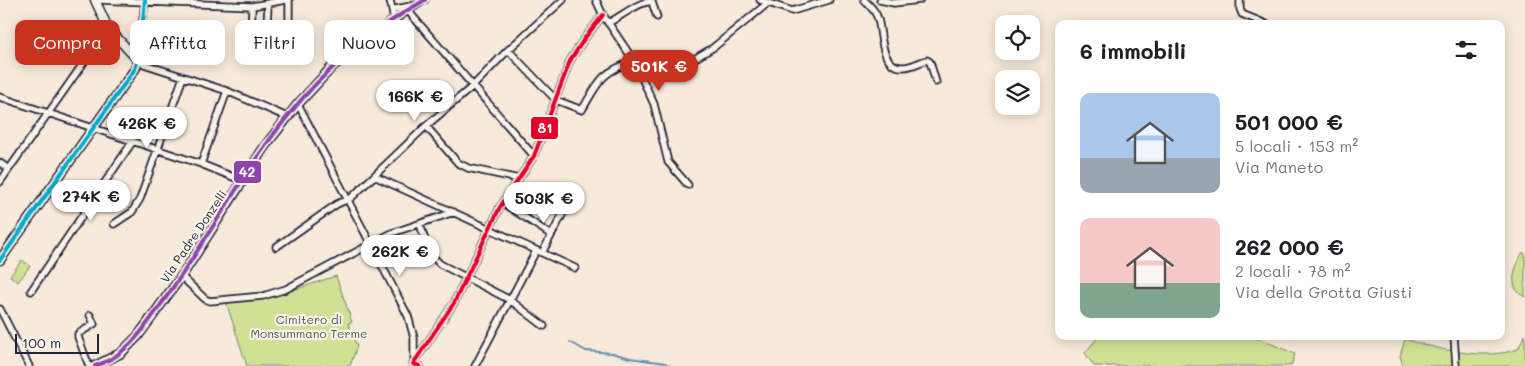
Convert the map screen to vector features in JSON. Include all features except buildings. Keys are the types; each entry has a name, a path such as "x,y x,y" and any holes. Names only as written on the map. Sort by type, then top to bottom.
{"street":[{"path":"105,20 96,0 252,6 288,0 288,20"},
{"path":"390,2 394,20 425,0"},
{"path":"276,247 374,176 426,126 473,86 508,50 563,0"},
{"path":"596,0 603,15 634,61 654,104 668,162 688,186"},
{"path":"760,0 792,11 829,0"},
{"path":"864,0 875,13 883,50 889,60 899,67 906,67 927,60 930,62 936,82"},
{"path":"880,0 894,3 920,0"},
{"path":"1240,0 1242,14 1256,20"},
{"path":"142,20 144,1"},
{"path":"608,23 623,16 641,2 647,1 652,2 657,16"},
{"path":"390,2 396,9 409,12 534,156"},
{"path":"640,74 694,59 714,48 768,3"},
{"path":"252,6 252,42 266,50 268,4"},
{"path":"396,9 418,4"},
{"path":"415,365 454,303 503,203 534,156 570,61 603,15"},
{"path":"120,42 130,53"},
{"path":"508,50 556,100 582,110 602,76 616,67 634,61"},
{"path":"0,182 82,65"},
{"path":"0,260 137,65"},
{"path":"147,65 227,92 286,117"},
{"name":"Via Padre Donzelli","path":"95,366 120,353 138,336 181,276 286,117 334,65"},
{"path":"114,224 132,212 140,199 183,77"},
{"path":"201,164 227,92"},
{"path":"0,97 92,129 158,149 243,181"},
{"path":"298,104 411,322 415,345 415,365"},
{"path":"426,126 458,163 468,168 519,179"},
{"path":"31,291 133,141"},
{"path":"0,163 9,169"},
{"path":"374,176 575,268"},
{"path":"503,203 550,234"},
{"path":"475,366 510,300 567,206"},
{"path":"181,276 205,299 210,301 262,296 286,289 392,233 454,212"},
{"path":"420,224 429,253 440,264 510,300 544,326"},
{"path":"0,309 29,366"},
{"path":"89,366 78,334 94,324 90,315"},
{"path":"1454,340 1456,366"}],"green space":[{"path":"1523,252 1525,254 1525,297 1519,293 1514,282 1515,270"},
{"path":"22,260 30,266 18,282 10,276"},
{"name":"Cimitero di Monsummano Terme","path":"336,276 352,322 348,323 357,346 350,366 247,366 226,302 269,298"},
{"path":"1525,335 1525,366 1403,366 1400,356 1405,340 1446,350 1476,354 1491,354 1518,349"},
{"path":"1096,340 1262,340 1295,354 1291,366 1094,366 1085,353"}],"waterway":[{"path":"570,342 586,351 612,353 630,358 665,363 670,366"}],"transit line":[{"name":"78","path":"0,260 135,69 140,53 145,0"},
{"name":"42","path":"95,366 118,354 146,326 182,274 255,160 301,100 333,67 368,37 425,0"},
{"name":"81","path":"420,366 413,364 454,303 500,207 534,156 570,61 603,15"}]}
